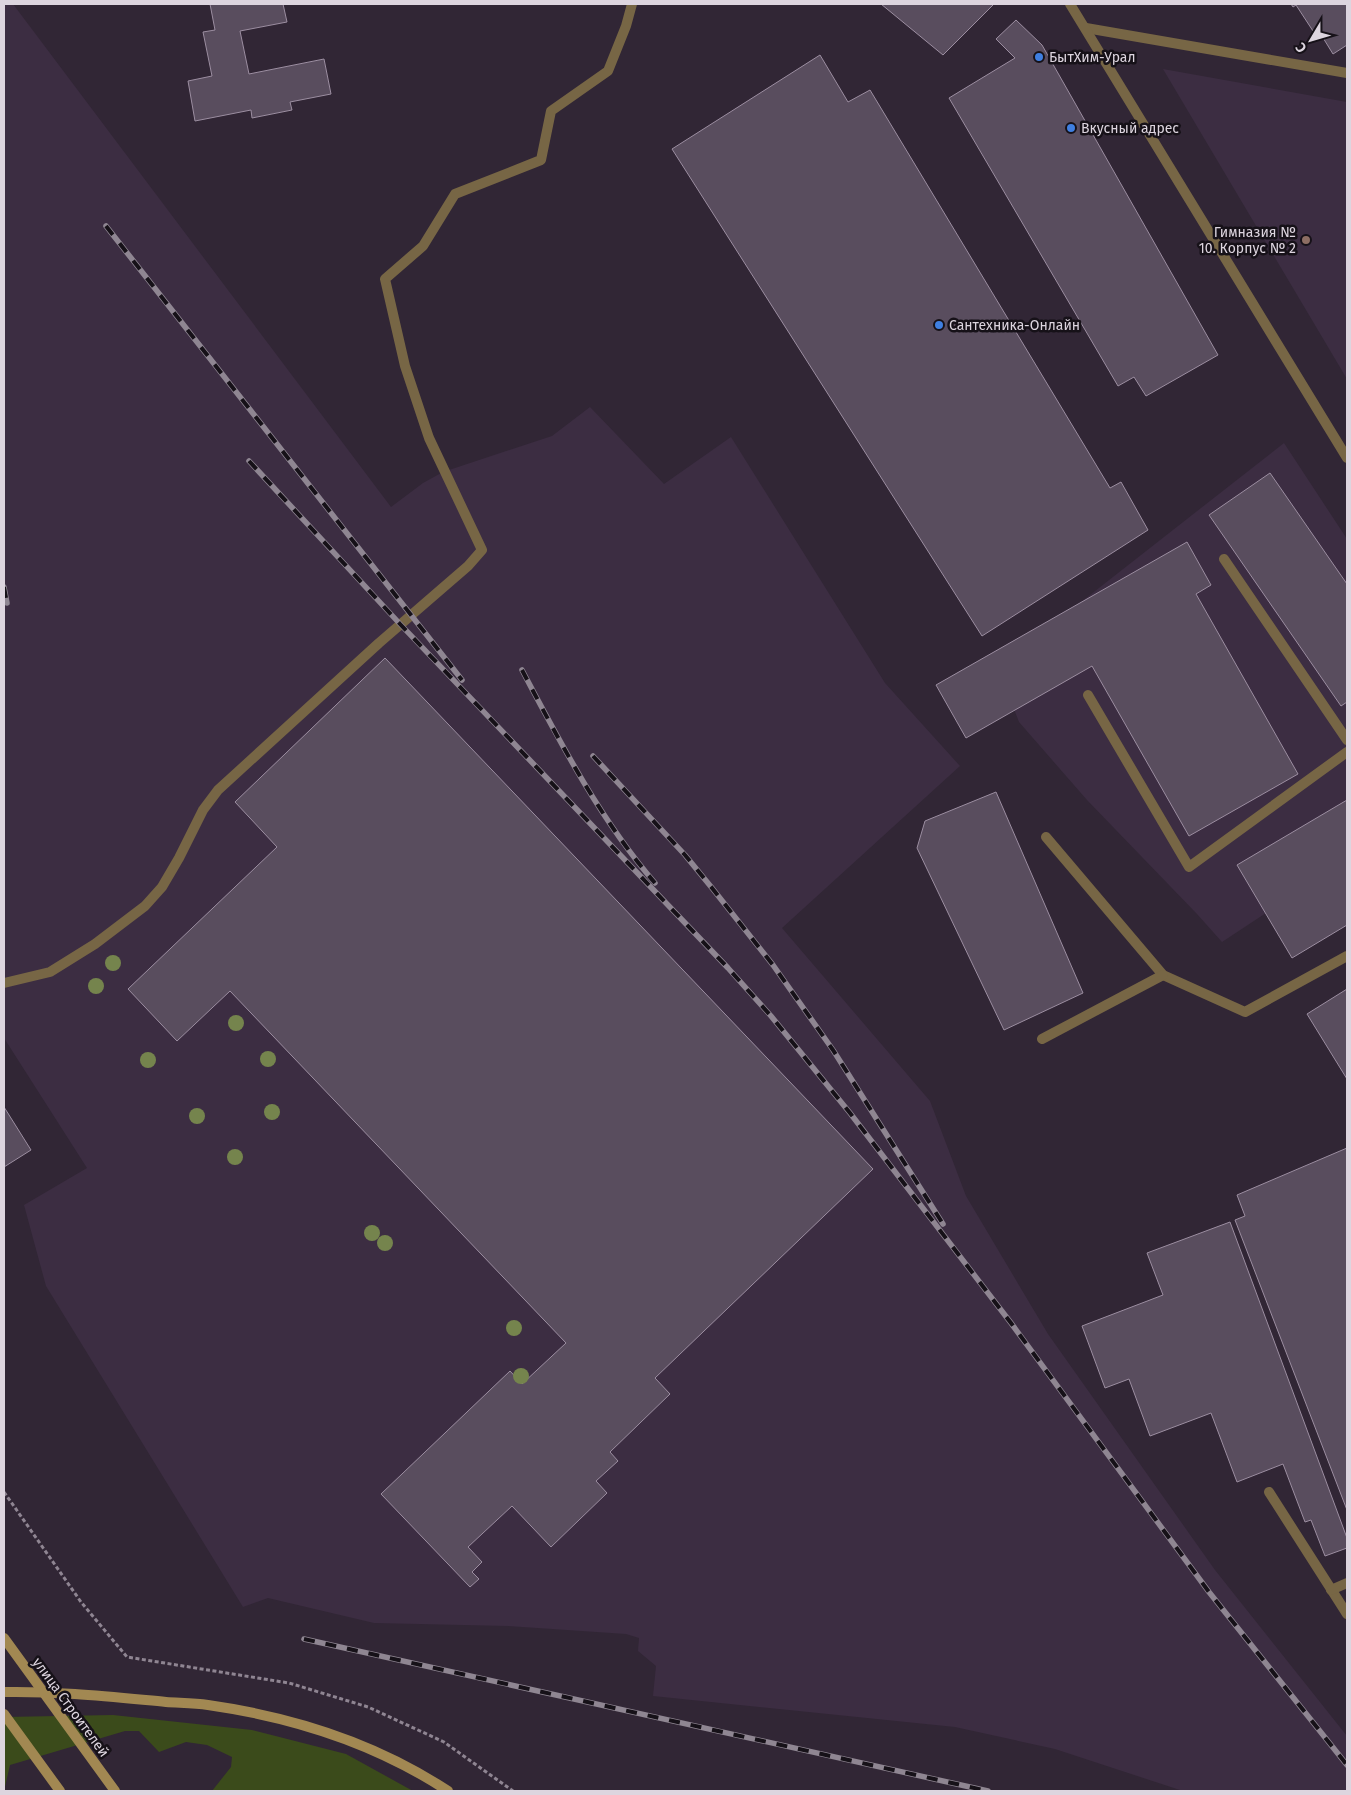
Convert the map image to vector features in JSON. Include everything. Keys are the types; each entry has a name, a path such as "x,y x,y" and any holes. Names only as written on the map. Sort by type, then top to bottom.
{"main road":[{"name":"улица Строителей","path":"4,1638 115,1791"},
{"path":"4,1692 49,1692 206,1705 278,1718 364,1747 394,1760 448,1791"},
{"path":"4,1714 60,1791"}],"street":[{"path":"4,983 50,972 95,944 145,906 162,887 180,858 203,810 218,790 379,643 468,566 482,550 429,438 405,366 385,278 423,246 455,194 541,160 551,111 608,71 626,26 632,4"},
{"path":"1070,4 1347,458"},
{"path":"1086,28 1347,73"},
{"path":"1224,559 1347,740"},
{"path":"1088,695 1189,867 1347,752"},
{"path":"1046,837 1164,975 1245,1012 1347,956"},
{"path":"1042,1039 1164,975"},
{"path":"1269,1492 1347,1614"},
{"path":"1331,1590 1347,1583"}],"path":[{"path":"4,1492 80,1602 127,1657 289,1683 368,1707 444,1742 513,1791"}],"shaded area":[{"path":"4,4 13,4 391,507 423,483 443,472 552,436 590,407 664,484 731,437 885,683 960,766 782,928 930,1101 966,1196 1048,1334 1215,1570 1347,1736 1347,1791 1183,1791 1055,1749 955,1727 653,1696 656,1666 638,1651 639,1638 626,1634 508,1626 374,1623 268,1598 243,1607 46,1286 24,1205 87,1168 4,1038"},
{"name":"Гимназия № 10. Корпус № 2","path":"1163,69 1347,102 1347,379"},
{"path":"1284,443 1347,539 1347,859 1330,875 1222,942 1087,800 1019,722 998,667"}],"green space":[{"path":"113,1715 252,1730 346,1754 413,1791 212,1791 231,1767 232,1757 207,1745 186,1742 159,1752 139,1731 125,1731 10,1765 4,1791 4,1717"}],"building":[{"path":"210,4 283,4 287,22 240,31 249,74 324,59 331,94 290,102 292,110 252,118 251,110 195,121 188,81 212,76 203,32 215,30"},
{"path":"881,4 994,4 943,55"},
{"path":"1291,4 1347,4 1347,45 1333,54 1317,28 1313,31 1296,5 1293,7"},
{"path":"1016,20 1042,45 1218,355 1146,396 1134,377 1118,386 949,98 1015,58 996,39"},
{"path":"820,55 848,102 870,90 1110,488 1121,482 1148,530 982,636 672,149"},
{"path":"1270,473 1347,584 1347,702 1341,706 1209,515"},
{"path":"1187,542 1211,585 1196,594 1298,774 1189,836 1092,666 966,738 936,685"},
{"path":"385,658 873,1169 655,1378 670,1394 610,1452 618,1461 596,1481 607,1493 551,1547 512,1506 468,1547 482,1562 472,1572 479,1579 470,1587 381,1494 510,1371 522,1384 566,1343 230,991 177,1041 128,989 277,847 235,802"},
{"path":"996,792 1083,993 1004,1030 917,848 925,821"},
{"path":"1347,800 1347,925 1292,958 1237,865"},
{"path":"1347,989 1347,1079 1307,1014"},
{"path":"4,1107 31,1150 4,1167"},
{"path":"1347,1148 1347,1510 1235,1220 1245,1216 1237,1195"},
{"path":"1230,1222 1347,1538 1347,1548 1325,1556 1311,1520 1305,1522 1283,1464 1237,1482 1211,1413 1150,1436 1129,1379 1105,1388 1082,1326 1163,1295 1147,1253"}],"railway":[{"path":"106,226 462,680"},
{"path":"249,461 400,624 728,968 771,1016 850,1113 1011,1323 1209,1592 1347,1765"},
{"path":"4,587 7,603"},
{"path":"522,670 582,780 616,833 655,883"},
{"path":"593,756 685,855 773,965 833,1050 943,1224"},
{"path":"304,1639 988,1791"}],"place":[{"name":"БытХим-Урал","path":"1039,57"},
{"name":"Вкусный адрес","path":"1071,128"},
{"name":"Гимназия № 10. Корпус № 2","path":"1306,240"},
{"name":"Сантехника-Онлайн","path":"939,325"}]}
